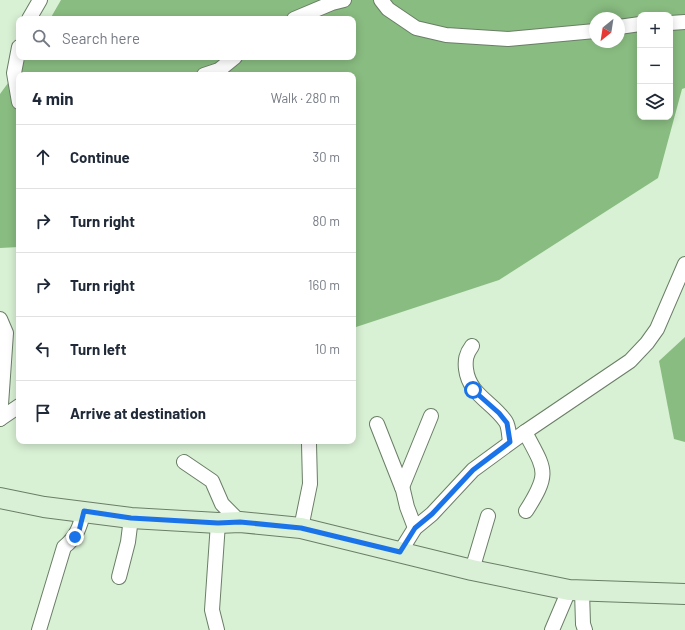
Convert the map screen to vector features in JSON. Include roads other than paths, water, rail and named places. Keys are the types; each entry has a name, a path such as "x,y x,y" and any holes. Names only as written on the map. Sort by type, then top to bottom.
{"street":[{"path":"31,16 40,0"},
{"path":"301,16 332,3 344,0"},
{"path":"380,0 388,9 416,28 446,35 508,39 589,32"},
{"path":"673,23 685,22"},
{"path":"625,26 637,24"},
{"path":"16,60 14,73 16,85"},
{"path":"213,72 219,70 231,60"},
{"path":"400,552 415,528 432,514 473,470 510,442 630,361 657,329 685,264"},
{"path":"0,319 6,333 0,419"},
{"path":"472,346 465,361 467,378 473,390 499,413 507,423 510,442"},
{"path":"0,419 16,408"},
{"path":"402,487 431,416"},
{"path":"378,424 402,487 407,507 415,528"},
{"path":"525,432 543,471 543,481 526,511"},
{"path":"301,528 310,484 309,444"},
{"path":"184,462 212,481 222,504 240,522"},
{"path":"0,498 44,507 131,518 218,523 240,522 301,528 472,570 576,590 685,594"},
{"path":"39,630 64,547 73,540 79,531 84,511"},
{"path":"472,570 488,516"},
{"path":"119,577 128,542 131,518"},
{"path":"217,630 212,610 218,523"},
{"path":"552,630 576,590"},
{"path":"576,590 585,630"}]}
